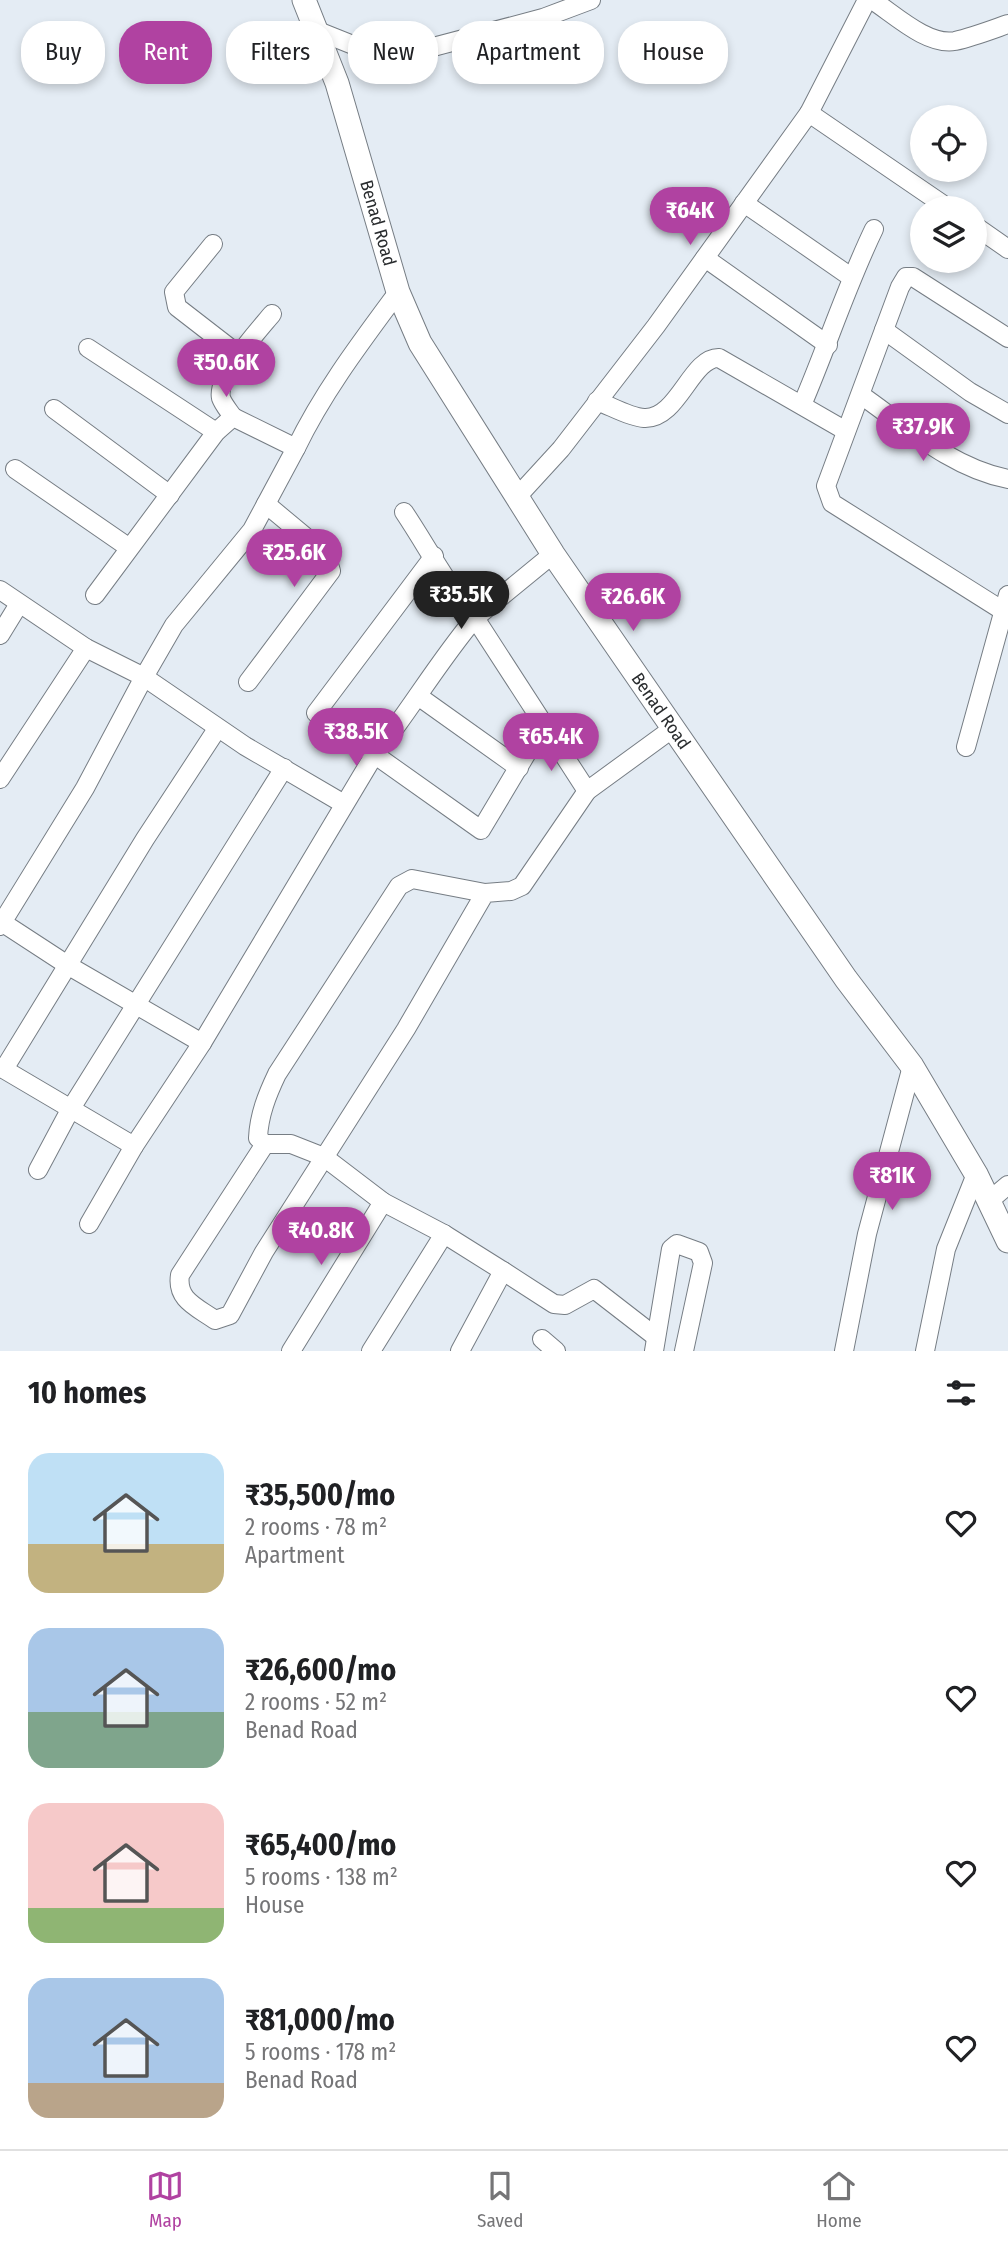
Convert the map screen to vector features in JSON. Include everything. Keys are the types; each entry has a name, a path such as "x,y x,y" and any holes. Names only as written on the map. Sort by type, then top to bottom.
{"main road":[{"name":"Benad Road","path":"304,0 313,21"},
{"name":"Benad Road","path":"334,75 398,292 420,343 517,498 672,729 846,979 912,1066 976,1174 1008,1241"}],"street":[{"path":"334,37 363,49 399,56 543,18 591,0"},
{"path":"517,498 561,449 705,258 809,113 870,0 926,35 940,40 953,41 1008,24"},
{"path":"809,113 930,196"},
{"path":"744,203 851,277"},
{"path":"802,405 828,345 851,277 874,229"},
{"path":"987,234 1008,249"},
{"path":"213,244 174,292 177,307 239,355"},
{"path":"705,258 828,345"},
{"path":"966,747 1007,606 832,503 826,486 906,277 913,277 1008,338"},
{"path":"202,1042 69,966 1,923 85,788 174,625 252,530 309,420 398,292"},
{"path":"272,314 239,355 222,384 221,397 233,417 296,448"},
{"path":"884,330 970,392 1008,414"},
{"path":"88,348 216,432"},
{"path":"597,401 643,418 657,415 670,406 711,358 719,358 846,431"},
{"path":"861,395 956,462 980,474 1008,479"},
{"path":"54,409 170,495"},
{"path":"95,595 128,547 216,432 233,417"},
{"path":"15,469 128,547"},
{"path":"247,682 331,571 327,554 266,504"},
{"path":"404,512 433,556 450,589 475,618 587,791"},
{"path":"89,1224 134,1146 202,1042 303,877 373,757 475,618 554,554"},
{"path":"433,556 316,713 373,757 481,830 543,726"},
{"path":"0,590 86,648 144,677 217,729 344,804"},
{"path":"0,635 19,604"},
{"path":"0,779 86,648"},
{"path":"418,696 519,768"},
{"path":"134,1146 2,1068 217,729"},
{"path":"655,1344 594,1289 565,1305 554,1304 444,1234 383,1202 324,1157 291,1144 265,1144 258,1138 266,1097 277,1074 399,886 412,879 485,893 511,891 522,886 587,791 672,729"},
{"path":"37,1170 70,1110 284,768"},
{"path":"265,1144 180,1275 178,1287 182,1297 215,1320 230,1315 264,1252 406,1029 485,893"},
{"path":"844,1351 867,1234 912,1066"},
{"path":"925,1351 946,1249 976,1174"},
{"path":"989,1201 1008,1185"},
{"path":"292,1351 383,1202"},
{"path":"371,1351 444,1234"},
{"path":"655,1344 671,1249 677,1244 693,1249 703,1262 684,1351"},
{"path":"460,1351 503,1271"},
{"path":"542,1339 556,1351"}]}
